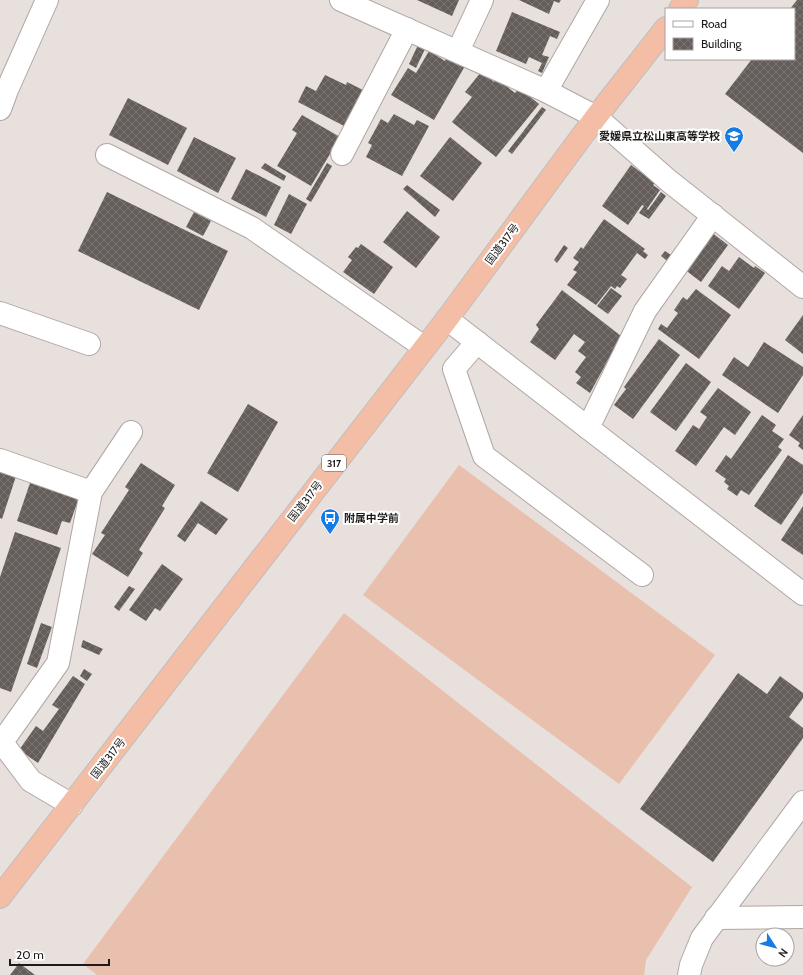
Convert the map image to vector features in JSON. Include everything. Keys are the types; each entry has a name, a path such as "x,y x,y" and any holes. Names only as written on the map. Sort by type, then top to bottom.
{"highway":[{"path":"681,8 687,0"},
{"name":"国道317号","path":"0,897 447,319 596,117 665,29"}],"street":[{"path":"0,109 47,0"},
{"path":"341,0 546,91 596,117 669,181 803,287"},
{"path":"458,51 482,0"},
{"path":"546,91 598,0"},
{"path":"342,154 407,29"},
{"path":"107,155 252,228 424,347"},
{"path":"588,428 645,311 713,215"},
{"path":"0,313 89,344"},
{"path":"447,319 803,594"},
{"path":"477,342 454,369 484,456 642,575"},
{"path":"72,805 31,781 1,741 58,663 91,492 130,432"},
{"path":"0,460 91,492"},
{"path":"689,975 691,965 702,938 803,802"},
{"path":"716,918 803,917"}],"shaded area":[{"path":"459,465 715,655 619,784 363,595"},
{"path":"344,613 692,887 646,960 644,975 97,975 83,964"}],"building":[{"path":"417,0 459,0 452,16"},
{"path":"519,0 561,0 559,3 554,1 549,14"},
{"path":"797,0 803,0 803,153 725,94 751,60 795,60 795,8 791,8"},
{"path":"512,12 560,32 557,39 550,36 542,55 549,57 542,73 538,71 542,63 529,57 526,64 496,51"},
{"path":"418,45 425,49 416,68 409,64"},
{"path":"429,51 445,61 447,56 465,66 434,120 391,95 408,68 416,73"},
{"path":"481,72 494,82 496,78 515,93 519,88 539,104 496,157 452,122 472,97 465,92"},
{"path":"325,75 346,85 347,82 363,90 344,126 298,102 306,86 316,91"},
{"path":"128,98 187,128 168,165 109,135"},
{"path":"542,107 546,110 512,154 508,151"},
{"path":"394,114 414,125 417,120 429,126 402,176 366,157 372,145 368,143 381,119 388,123"},
{"path":"302,115 340,137 311,186 277,166 297,133 292,130"},
{"path":"194,137 236,158 218,193 177,171"},
{"path":"450,137 482,163 453,201 420,176"},
{"path":"265,163 286,176 284,181 261,168"},
{"path":"327,163 332,166 311,202 306,199"},
{"path":"631,165 655,183 653,185 660,190 647,209 648,210 661,192 666,196 649,219 639,213 644,206 642,205 628,225 602,206"},
{"path":"246,169 281,187 266,217 231,199"},
{"path":"407,185 440,210 435,217 403,189"},
{"path":"107,192 228,251 199,310 78,251"},
{"path":"289,194 307,204 291,234 274,225"},
{"path":"407,211 440,237 416,268 383,242"},
{"path":"194,212 211,221 203,236 186,227"},
{"path":"604,219 645,249 643,251 648,255 645,259 637,253 621,275 627,279 620,288 617,286 615,289 611,286 596,305 567,285 577,272 573,270 579,262 573,258 581,247 583,249"},
{"path":"711,232 728,245 701,282 684,269"},
{"path":"361,244 393,267 374,294 343,272 352,260 348,257 356,247 358,248"},
{"path":"564,245 568,248 557,263 554,260"},
{"path":"665,251 674,257 670,263 661,256"},
{"path":"739,257 754,268 755,266 765,273 739,309 708,286 722,266 729,271"},
{"path":"611,288 622,296 608,314 597,306"},
{"path":"696,289 731,315 699,359 658,329 661,324 667,328 678,313 674,310 683,297 687,300"},
{"path":"562,290 621,336 590,393 576,383 581,377 575,372 586,357 578,351 585,342 574,334 555,360 530,342 539,329 536,325"},
{"path":"803,315 803,354 785,340"},
{"path":"659,339 680,355 633,419 614,405 626,389 624,387"},
{"path":"764,342 803,367 803,375 778,413 722,375 734,357 748,367"},
{"path":"686,363 711,382 676,431 650,412"},
{"path":"718,388 751,412 735,435 724,427 696,466 675,451 693,425 699,429 707,417 700,412"},
{"path":"248,404 278,422 238,492 207,473"},
{"path":"762,415 776,425 772,431 784,439 778,447 782,450 749,495 741,490 737,496 727,489 729,486 724,482 726,479 715,471 726,455 731,459"},
{"path":"803,415 803,450 798,446 800,443 789,435"},
{"path":"788,455 803,465 803,493 781,525 754,506"},
{"path":"141,463 175,485 162,506 165,508 139,550 143,553 128,577 92,554 105,535 101,533 129,490 125,487"},
{"path":"0,464 18,470 2,519 0,518"},
{"path":"39,481 80,495 70,523 62,521 57,535 17,521 30,483 38,485"},
{"path":"201,501 228,519 216,535 198,523 185,542 177,536"},
{"path":"803,506 803,555 781,540"},
{"path":"15,532 61,548 11,692 0,688 0,577"},
{"path":"162,564 183,579 160,611 155,608 146,621 129,610"},
{"path":"129,586 135,589 119,611 114,607"},
{"path":"41,623 52,627 37,668 27,664"},
{"path":"83,640 103,649 99,655 81,647"},
{"path":"84,669 92,674 87,681 80,676"},
{"path":"738,673 767,694 780,676 803,693 803,698 789,717 803,728 803,738 713,862 640,809"},
{"path":"73,676 85,684 38,763 19,750 36,726 43,731 59,709 52,705"},
{"path":"19,963 35,975 10,975"}],"place":[{"name":"愛媛県立松山東高等学校","path":"734,153"},
{"name":"附属中学前","path":"330,535"}]}
